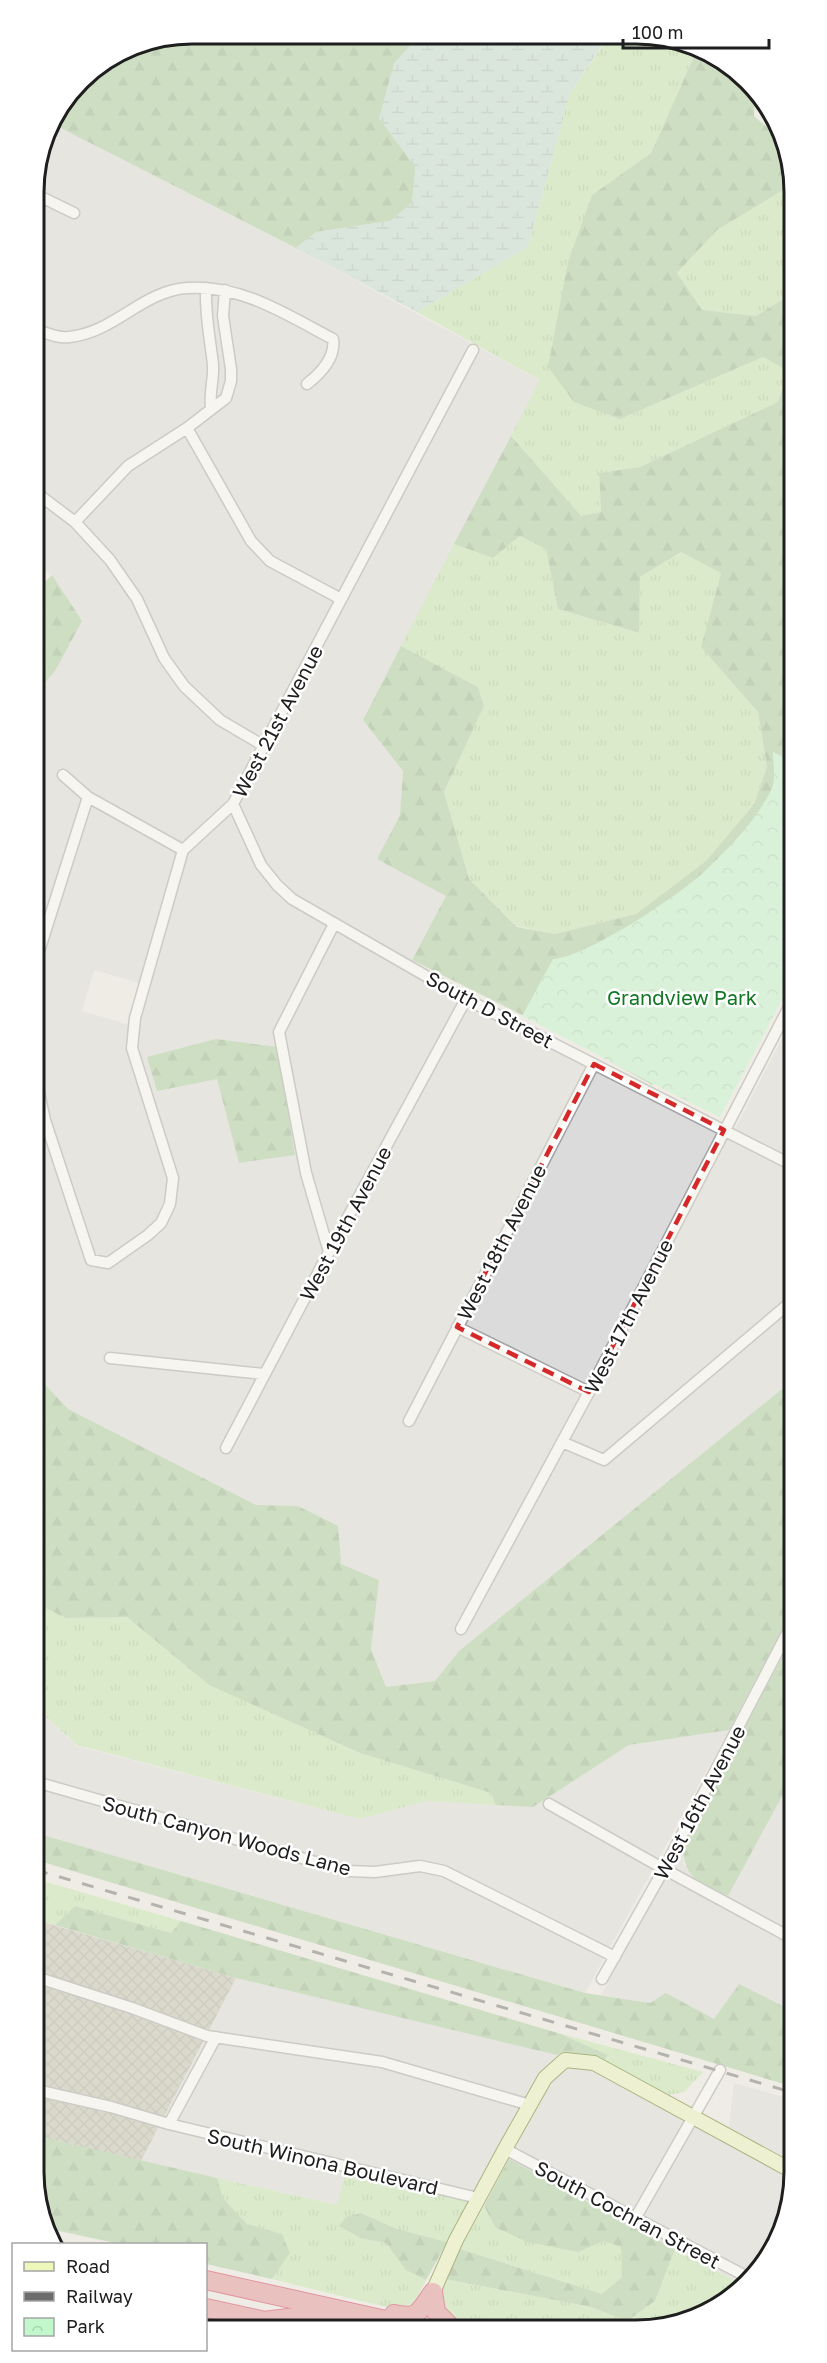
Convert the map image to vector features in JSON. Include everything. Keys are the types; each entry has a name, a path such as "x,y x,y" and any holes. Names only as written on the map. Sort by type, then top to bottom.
{"highway":[{"path":"207,2280 385,2320"},
{"path":"272,2295 300,2293 411,2317 417,2314 434,2292"},
{"path":"420,2320 434,2292"},
{"path":"434,2292 436,2312 443,2320"},
{"path":"207,2308 259,2320"},
{"path":"272,2320 297,2317 314,2320"}],"street":[{"path":"44,198 74,213"},
{"path":"44,332 68,338 104,328 143,302 169,291 188,288 225,290 252,298 333,339 332,353 326,366 307,384"},
{"path":"206,288 207,330 213,366 213,380 209,391 212,408"},
{"path":"75,522 128,466 187,428 226,398 231,381 231,358 223,316 225,290"},
{"name":"West 21st Avenue","path":"183,850 233,804 473,350"},
{"path":"187,428 251,541 270,561 341,599"},
{"path":"44,499 75,522 110,560 137,599 164,658 184,686 220,720 264,746"},
{"path":"44,1116 91,1260 108,1263 161,1223 170,1204 174,1178 132,1048 135,1018 183,850 88,797 63,775"},
{"path":"44,936 88,797"},
{"name":"South D Street","path":"233,804 261,865 292,899 466,999 784,1161"},
{"path":"329,1252 306,1173 279,1032 334,924"},
{"name":"West 19th Avenue","path":"226,1448 466,999"},
{"name":"West 17th Avenue","path":"461,1629 589,1392 784,1017"},
{"name":"West 18th Avenue","path":"409,1421 594,1064"},
{"path":"562,1442 604,1460 783,1308"},
{"path":"456,1328 589,1392"},
{"path":"110,1358 264,1374"},
{"name":"West 16th Avenue","path":"602,1979 664,1869 783,1641"},
{"name":"South Canyon Woods Lane","path":"44,1784 347,1871 375,1872 420,1866 444,1871 615,1957"},
{"path":"549,1804 664,1869 783,1932"},
{"path":"44,1980 132,2008 195,2032 382,2062 530,2105"},
{"path":"169,2124 216,2037"},
{"path":"434,2292 456,2240 545,2078 565,2060 594,2063 783,2166"},
{"path":"636,2217 720,2070"},
{"name":"South Winona Boulevard","path":"44,2092 478,2198"},
{"name":"South Cochran Street","path":"505,2149 742,2274"}],"highlighted area":[{"path":"594,1064 724,1130 589,1392 457,1327"}],"shaded area":[{"path":"59,127 296,248 541,381 363,720 403,771 400,815 378,859 446,896 406,971 730,1138 784,1036 783,1388 459,1651 435,1681 386,1687 371,1649 379,1580 341,1564 298,1506 256,1505 68,1409 44,1384 44,684 55,671 52,575 44,569 44,182 49,153","holes":["94,970 139,983 127,1024 82,1011","217,1079 295,1155 239,1163"]},
{"path":"44,1715 77,1746 360,1819 426,1801 533,1807 629,1745 729,1730 585,1993 44,1835"},
{"path":"783,1794 783,2006 739,1984 714,2019 666,1993 650,2003 601,1995 682,1846 684,1865 728,1896"},
{"path":"44,1922 236,1978 141,2161 44,2138"},
{"path":"236,1978 557,2055 540,2073 471,2200 346,2172 338,2205 141,2161"},
{"path":"568,2066 593,2069 783,2172 781,2200 776,2219 759,2254 735,2281 509,2159 550,2082"},
{"path":"734,2083 783,2097 783,2157 729,2127"}],"green space":[{"path":"412,44 603,44 570,93 528,247 417,312 296,248 316,232 390,221 412,203 415,167 379,118 394,63"},
{"path":"416,44 379,118 416,167 412,203 390,221 317,232 296,248 59,127 63,118 74,101 109,68 135,55 163,46"},
{"path":"604,44 664,46 694,56 651,153 592,195 620,419 763,357 784,369 784,384 778,402 640,467 599,473 601,513 580,516 511,436 540,380 417,312 528,247 570,93"},
{"path":"694,56 726,74 755,103 754,116 769,129 776,144 784,190 717,230 677,273 702,310 756,316 784,298 784,369 763,357 620,419 574,402 548,367 568,262 592,195 651,153"},
{"path":"784,190 784,298 756,316 701,310 677,273 717,230"},
{"path":"784,384 784,987 652,1085 578,1043 412,960 446,896 377,859 400,815 403,771 363,720 401,646 478,687 484,706 444,792 469,879 517,927 555,934 636,914 706,861 754,804 767,767 758,712 701,647 721,573 681,552 640,577 639,633 558,609 546,549 520,536 493,558 454,544 511,436 581,516 601,512 599,473 640,467 778,402"},
{"path":"520,536 546,549 558,609 638,633 640,577 681,552 721,573 701,647 758,712 767,767 754,804 706,861 636,914 555,934 517,926 469,879 444,792 484,706 478,687 401,646 454,544 493,558"},
{"path":"52,575 82,621 55,671 44,684 44,583"},
{"name":"Grandview Park","path":"773,752 784,757 784,997 720,1117 522,1016 553,959 568,956 609,937 655,909 706,870 734,842 759,811 772,788"},
{"path":"216,1039 277,1047 295,1155 239,1163 217,1079 157,1091 147,1057"},
{"path":"44,1384 68,1409 256,1505 298,1506 338,1526 341,1564 379,1580 371,1649 386,1687 435,1681 459,1651 783,1388 783,1627 729,1730 629,1745 533,1807 496,1805 491,1793 360,1753 209,1685 127,1617 66,1618 44,1607"},
{"path":"44,1607 66,1618 127,1617 209,1685 360,1753 491,1793 496,1805 426,1801 360,1819 77,1745 44,1715"},
{"path":"783,1655 783,1794 728,1896 702,1883 691,1874 682,1846"},
{"path":"44,1835 585,1993 650,2003 666,1993 714,2019 739,1984 783,2006 783,2084 44,1862"},
{"path":"44,1881 181,1921 171,1933 75,1906 55,1925 44,1922"},
{"path":"75,1906 171,1933 181,1921 558,2033 608,2055 604,2060 562,2052 557,2055 236,1978 55,1925"},
{"path":"558,2033 703,2072 684,2092 669,2095 604,2060 607,2055"},
{"path":"44,2138 217,2178 223,2198 247,2224 282,2234 290,2253 272,2279 207,2264 207,2243 115,2243 56,2230 46,2200"},
{"path":"509,2159 675,2249 655,2301 628,2320 591,2307 445,2279 460,2249 602,2294 622,2277 621,2247 604,2241 578,2252 527,2242 495,2227 484,2206"},
{"path":"346,2171 471,2200 447,2242 397,2229 361,2213 339,2226 360,2238 386,2243 406,2270 426,2280 416,2299 408,2306 386,2307 272,2279 290,2253 247,2224 223,2198 217,2178 337,2205"},
{"path":"484,2206 495,2227 577,2252 604,2241 621,2247 622,2277 602,2294 460,2249"},
{"path":"361,2213 397,2229 447,2242 426,2280 406,2270 386,2243 360,2238 339,2226 346,2217"},
{"path":"675,2249 735,2281 710,2300 683,2312 664,2317 628,2320 655,2301"},
{"path":"445,2279 591,2307 624,2320 455,2320 441,2303 440,2289"}],"railway":[{"path":"44,1872 783,2090"}]}
